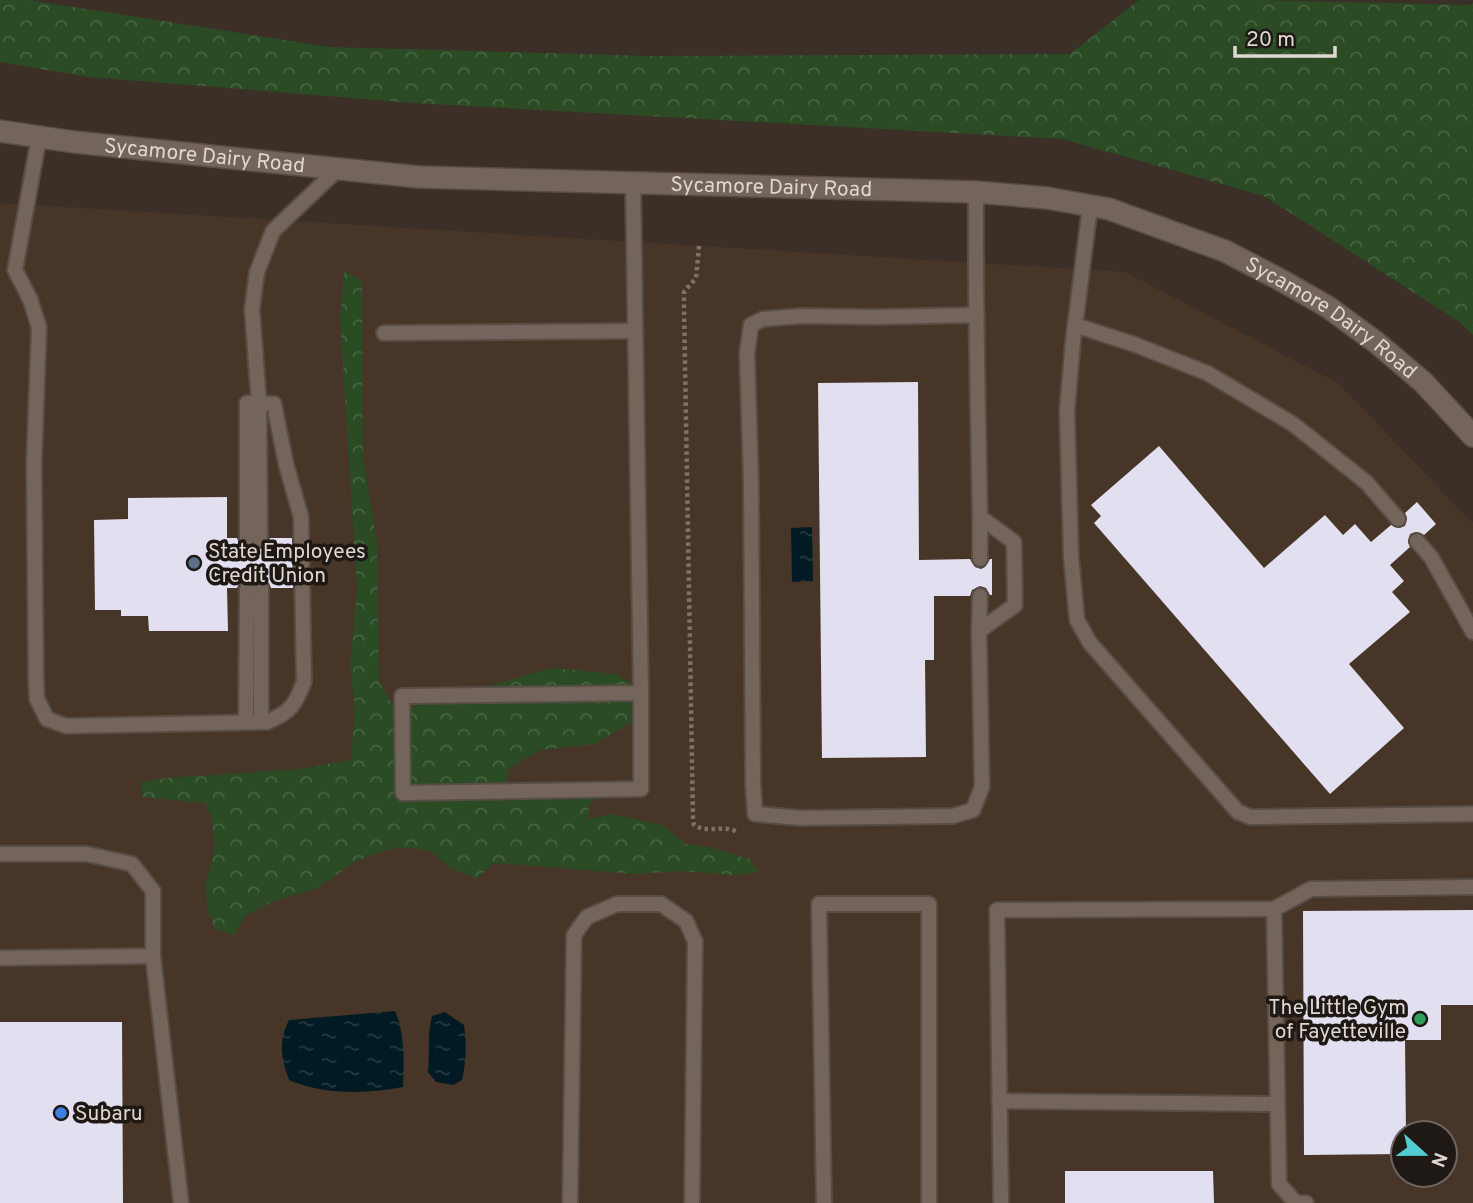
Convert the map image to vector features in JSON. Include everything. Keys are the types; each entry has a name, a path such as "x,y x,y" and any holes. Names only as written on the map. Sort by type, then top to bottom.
{"street":[{"name":"Sycamore Dairy Road","path":"0,131 74,142 419,177 976,192 1047,198 1109,209 1225,251 1328,307 1377,343 1423,382 1473,436"}],"lane":[{"path":"39,137 15,270 30,299 39,327 34,464 37,699 47,719 66,726 267,722 285,714 298,698 304,682 301,517 286,464 275,404 253,403"},
{"path":"253,538 252,309 257,272 273,231 338,169"},
{"path":"633,182 641,692 640,789 403,793 402,696 641,692"},
{"path":"976,192 980,559"},
{"path":"1090,206 1067,411 1071,556 1077,620 1090,643 1238,812 1251,817 1473,814"},
{"path":"977,315 801,316 763,319 751,325 747,353 755,814 801,818 953,816 973,810 982,787 980,596"},
{"path":"1075,325 1207,373 1293,424 1367,483 1398,519"},
{"path":"384,333 635,331"},
{"path":"979,631 1015,605 1014,542 980,517"},
{"path":"1417,541 1431,557 1473,632"},
{"path":"254,588 254,722"},
{"path":"0,854 87,854 132,864 153,891 153,956 181,1203"},
{"path":"1000,1203 998,910 1274,909 1311,889 1473,887"},
{"path":"570,1203 574,935 587,917 617,904 661,904 687,921 695,941 692,1203"},
{"path":"824,1203 819,904 929,904 929,1203"},
{"path":"1274,909 1279,1184 1296,1203 1306,1203"},
{"path":"0,958 153,956"},
{"path":"999,1101 1277,1104"}],"path":[{"path":"699,246 696,278 684,292 693,819 694,825 699,828 731,828 737,832"}],"shaded area":[{"path":"0,203 1125,272 1338,383 1473,523 1473,1203 0,1203"}],"green space":[{"path":"0,0 29,0 330,47 648,56 1070,54 1139,0 1473,3 1473,335 1461,323 1264,196 1062,139 414,103 89,77 0,62"},
{"path":"344,271 362,281 363,458 377,541 379,682 395,708 416,706 552,668 617,674 643,692 632,722 595,744 541,750 509,768 506,787 607,791 589,804 588,819 611,814 662,825 686,844 713,848 749,859 759,872 733,875 679,871 637,874 494,863 477,879 452,869 428,850 396,847 356,861 316,889 274,901 245,916 234,935 215,929 209,915 205,886 215,848 211,816 205,803 142,797 141,782 299,769 351,760 355,707 350,665 357,589 340,319"}],"water":[{"path":"812,527 813,581 792,582 791,528"},
{"path":"395,1011 402,1038 403,1087 345,1092 302,1085 289,1080 282,1050 283,1036 289,1020"},
{"path":"445,1012 464,1025 465,1032 466,1052 462,1080 453,1085 436,1082 428,1072 432,1016"}],"building":[{"path":"918,382 919,560 970,559 975,567 981,569 992,559 992,595 980,586 972,590 970,596 934,596 934,660 925,660 926,757 822,758 818,383"},
{"path":"1159,446 1264,568 1325,515 1343,535 1355,524 1371,542 1391,525 1399,528 1405,526 1405,513 1417,502 1436,524 1424,535 1416,532 1410,534 1410,547 1390,565 1404,581 1392,592 1410,612 1349,664 1404,728 1330,794 1094,523 1101,516 1091,505"},
{"name":"State Employees Credit Union","path":"227,497 227,538 237,538 243,547 253,545 261,549 268,544 270,538 292,538 293,588 271,588 265,579 260,578 254,582 246,578 237,588 227,588 228,631 149,631 148,616 121,616 121,610 95,610 94,520 128,519 128,498"},
{"path":"1473,910 1473,1005 1441,1005 1441,1040 1405,1040 1406,1119 1389,1119 1389,1154 1304,1155 1303,911"},
{"name":"Subaru","path":"0,1022 122,1022 123,1203 0,1203"},
{"path":"1065,1171 1213,1171 1214,1203 1065,1203"}],"place":[{"name":"State Employees Credit Union","path":"194,563"},
{"name":"The Little Gym of Fayetteville","path":"1420,1019"},
{"name":"Subaru","path":"61,1113"}]}
